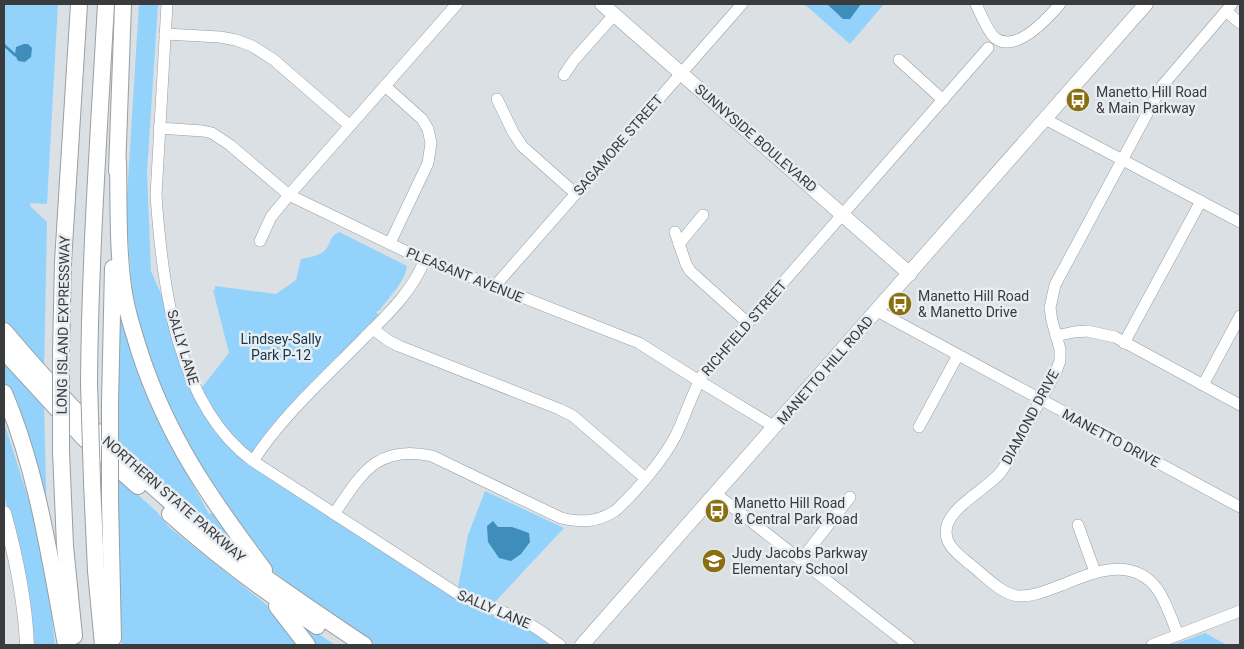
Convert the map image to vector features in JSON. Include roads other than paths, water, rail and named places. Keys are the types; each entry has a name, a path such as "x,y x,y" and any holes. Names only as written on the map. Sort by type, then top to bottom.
{"highway":[{"path":"70,4 71,127"},
{"name":"LONG ISLAND EXPRESSWAY","path":"75,645 65,546 60,452 60,352 63,262 79,4"},
{"name":"LONG ISLAND EXPRESSWAY","path":"103,645 96,571 89,382 93,219 106,4"},
{"path":"113,645 110,403 113,245 118,162 123,4"},
{"path":"118,162 122,275 125,299 143,364 157,400 190,466 284,614 307,645"},
{"name":"NORTHERN STATE PARKWAY","path":"4,331 67,402 140,473 266,585 346,645"},
{"name":"NORTHERN STATE PARKWAY","path":"4,352 84,438 206,546 364,645"},
{"path":"4,393 35,488 66,645"}],"main road":[{"name":"SUNNYSIDE BOULEVARD","path":"602,4 910,274"},
{"name":"MANETTO HILL ROAD","path":"582,645 910,274 1141,5"},
{"path":"4,512 22,590 27,645"}],"street":[{"name":"SALLY LANE","path":"167,4 156,195 158,226 169,300 182,350 193,382 211,415 232,442 253,461 461,596 482,606 514,616 528,623 560,645"},
{"path":"260,240 271,217 289,195 457,4"},
{"name":"SAGAMORE STREET","path":"494,287 742,4"},
{"path":"976,4 993,36 1002,41 1012,41 1028,34 1060,4"},
{"path":"1229,7 1240,23"},
{"name":"DIAMOND DRIVE","path":"1178,635 1166,603 1158,589 1140,575 1118,568 1095,572 1031,596 1016,596 1002,588 950,547 946,528 950,516 985,488 1001,472 1060,361 1060,349 1050,308 1055,285 1162,86 1229,7"},
{"path":"564,75 574,60 614,14"},
{"path":"165,34 220,37 252,46 274,60 350,126"},
{"name":"RICHFIELD STREET","path":"334,514 350,488 366,470 385,457 415,452 432,456 561,518 576,522 595,520 615,511 660,460 676,435 703,374 988,48"},
{"path":"899,60 943,100"},
{"path":"385,86 422,119 428,129 432,144 428,163 390,243"},
{"path":"498,99 522,146 576,194"},
{"path":"1045,119 1240,222"},
{"name":"PLEASANT AVENUE","path":"159,128 203,131 220,137 289,195 425,260 639,343 775,427"},
{"path":"1124,343 1201,201"},
{"path":"679,244 703,215"},
{"path":"675,232 690,271 748,322"},
{"path":"253,461 276,428 373,329 409,288 425,260"},
{"name":"MANETTO DRIVE","path":"877,311 1240,507"},
{"path":"1203,385 1240,316"},
{"path":"373,329 399,346 559,409 572,416 587,426 645,478"},
{"path":"1056,336 1088,331 1115,338 1240,405"},
{"path":"919,427 958,355"},
{"path":"716,494 910,645"},
{"path":"801,560 850,497"},
{"path":"1078,525 1095,572"},
{"path":"1152,645 1240,611"}],"waterway":[{"path":"4,45 18,56"}],"place":[{"name":"Manetto Hill Road & Main Parkway","path":"1078,100"},
{"name":"Manetto Hill Road & Manetto Drive","path":"900,304"},
{"name":"Manetto Hill Road & Central Park Road","path":"717,511"},
{"name":"Judy Jacobs Parkway Elementary School","path":"714,561"}],"park label":[{"name":"Lindsey-Sally Park P-12","path":"281,348"}]}
